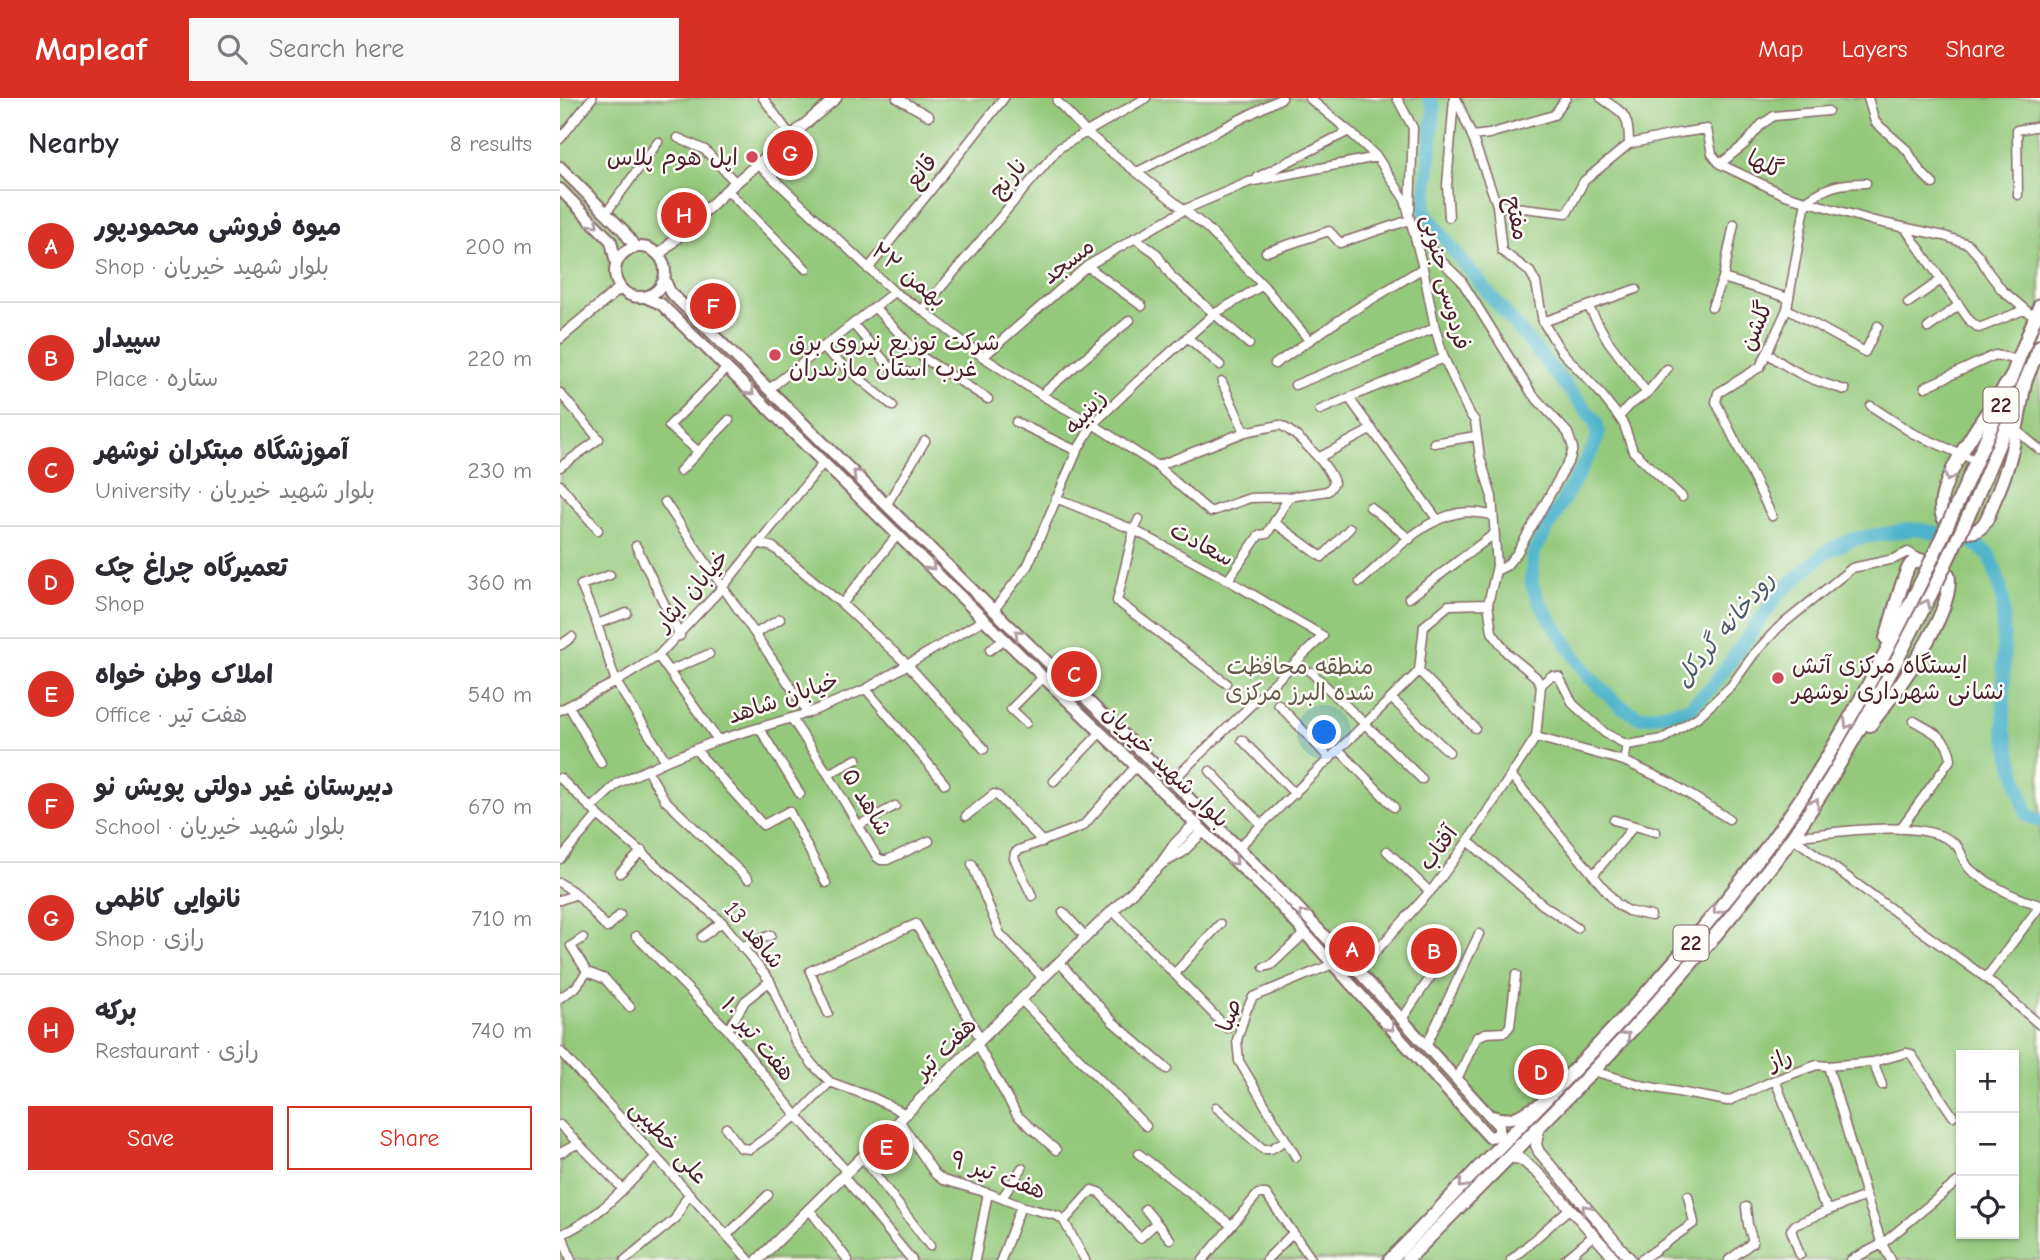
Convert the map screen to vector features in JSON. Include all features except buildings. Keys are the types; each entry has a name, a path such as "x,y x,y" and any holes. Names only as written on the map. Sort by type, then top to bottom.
{"highway":[{"name":"22","path":"1390,1260 1547,1100 1678,958 1749,870 1818,774 1869,687 1924,576 1977,461 2019,360 2033,311"},
{"name":"22","path":"1407,1260 1539,1127 1689,968 1793,837 1846,755 1881,694 2012,426 2025,382 2040,346"},
{"path":"2011,378 1960,454 1941,504 1945,520 1970,532 1983,525 2006,476 2015,446 2012,426"},
{"path":"1846,755 1886,705 1937,622 1947,599 1950,582 1948,574 1921,560 1910,564 1905,571 1895,612 1869,687"}],"main road":[{"path":"560,167 623,230 635,247"},
{"path":"560,189 611,241 616,263 614,276 620,288 634,297 645,297 657,290 664,278 665,270 659,255 644,247 635,247 624,252 616,263"},
{"name":"بلوار شهید خیریان","path":"645,297 661,303 1274,900 1489,1137 1499,1133 1499,1126 1457,1079 1283,892 670,292 664,278"},
{"path":"985,619 994,610"},
{"path":"1200,827 1209,818"},
{"path":"1490,1116 1504,1120 1513,1119 1547,1100"},
{"path":"1489,1137 1489,1157"}],"street":[{"path":"560,139 592,98"},
{"path":"763,98 791,136"},
{"path":"897,98 929,116"},
{"name":"قانع","path":"868,269 1004,98"},
{"name":"نارنج","path":"922,310 1059,148 1146,98"},
{"path":"1137,172 1282,98"},
{"name":"فردوسی جنوبی","path":"1309,98 1377,158 1405,200 1435,328 1444,358 1475,421 1480,457 1492,496 1497,566 1488,604 1492,632 1507,653 1536,677 1541,685"},
{"path":"1397,98 1413,128 1410,220 1437,257 1461,279 1532,394 1568,433 1572,441 1570,458 1517,553 1506,566 1496,571"},
{"path":"1449,217 1447,175 1455,98"},
{"name":"مفتح","path":"1455,98 1497,205 1502,251 1530,272 1536,282 1543,322"},
{"path":"1472,136 1554,116 1566,98"},
{"path":"1601,98 1622,113 1629,123 1629,144"},
{"path":"1868,98 1875,122 1907,150 1920,171 1933,184"},
{"path":"659,255 828,100"},
{"path":"1057,101 1087,133 1206,227 1263,285 1309,340"},
{"path":"1720,164 1774,116 1828,111"},
{"path":"2018,195 2017,130 2040,126"},
{"name":"گلها","path":"1497,205 1567,213 1584,181 1629,144 1707,129 1712,154 1720,164 1785,195 1968,244 2002,290 2033,311"},
{"path":"1249,182 1349,131"},
{"path":"678,138 705,150 736,183"},
{"path":"606,213 658,142"},
{"path":"1249,182 1377,158"},
{"name":"۲۲ بهمن","path":"758,164 894,292 983,357 1157,466 1210,512 1250,498 1289,497 1328,491 1334,480 1318,458 1292,432 1280,425 1245,432 1157,466"},
{"name":"مسجد","path":"983,357 1087,266 1186,209 1249,182"},
{"path":"1806,201 1823,189 1840,183 1866,183"},
{"path":"727,191 806,269"},
{"name":"گلشن","path":"1772,516 1716,402 1718,393 1760,367 1787,309 1806,201"},
{"path":"1266,252 1329,231 1340,243 1410,220"},
{"path":"1712,307 1723,278 1734,224"},
{"path":"1905,228 1970,321 1979,328 2033,311"},
{"path":"1134,238 1156,253 1172,277 1250,344"},
{"path":"1087,266 1142,306"},
{"path":"1275,364 1423,268"},
{"path":"1723,278 1788,298"},
{"path":"1908,303 1941,280"},
{"name":"زینبیه","path":"994,610 1028,565 1077,451 1093,424 1214,314 1263,285"},
{"path":"560,338 620,288"},
{"path":"1636,289 1543,322 1561,351 1619,417 1633,451 1682,498"},
{"path":"769,389 894,292"},
{"path":"1928,328 1959,305"},
{"path":"1588,306 1608,341 1647,393"},
{"path":"874,307 922,357 988,399"},
{"path":"1787,309 1865,352 1878,326"},
{"path":"1041,395 1130,320"},
{"path":"853,324 889,366 912,374"},
{"path":"1295,385 1435,328"},
{"path":"1187,337 1220,365"},
{"path":"822,348 893,406"},
{"path":"1767,353 1811,380 1845,390"},
{"path":"1925,387 1995,355 2019,360"},
{"path":"1320,410 1444,358"},
{"path":"699,452 669,426 727,368"},
{"path":"1619,417 1647,393 1667,369"},
{"path":"1222,382 1245,432"},
{"path":"560,393 598,439 560,467"},
{"path":"1349,398 1437,519"},
{"path":"1871,406 1912,433 1977,461"},
{"path":"680,471 729,420"},
{"path":"1016,422 1077,451"},
{"path":"2012,426 2040,450"},
{"path":"1318,458 1372,429"},
{"path":"1434,443 1476,436"},
{"path":"887,504 925,441"},
{"name":"خیابان ایثار","path":"560,710 616,682 658,656 680,636 722,589 824,462"},
{"path":"560,485 598,530"},
{"path":"1228,580 1259,535 1267,534 1289,497"},
{"name":"سعادت","path":"1056,498 1134,530 1228,580 1323,636 1172,781"},
{"path":"665,502 808,713"},
{"path":"1370,507 1410,539"},
{"path":"1360,582 1437,519 1461,512 1492,515"},
{"path":"1139,519 1117,601 1226,684"},
{"path":"1275,523 1322,557 1350,528"},
{"path":"842,604 898,534"},
{"path":"1409,598 1494,534"},
{"path":"757,543 773,547 842,604 908,665 984,749"},
{"path":"636,546 680,636"},
{"path":"1729,819 1671,783 1624,761 1536,737 1541,685 1550,676 1559,677 1573,704 1605,733 1628,745 1663,739 1699,716 1731,686 1754,654 1778,628 1852,568 1894,559 1908,552 1921,560"},
{"path":"1894,559 1901,563 1905,571"},
{"path":"610,575 581,585 616,682 667,761"},
{"path":"1238,848 1419,671 1424,626 1449,605 1488,604"},
{"path":"597,624 627,613"},
{"path":"756,633 780,619"},
{"name":"خیابان شاهد","path":"591,808 618,783 695,748 792,719 866,689 985,619"},
{"path":"560,645 572,637"},
{"path":"990,650 1005,639"},
{"path":"668,671 709,654"},
{"path":"658,656 718,740"},
{"path":"1419,671 1475,727"},
{"path":"1311,672 1422,779"},
{"path":"1026,723 1011,709 1043,677"},
{"path":"866,689 946,784"},
{"path":"1392,699 1449,752"},
{"path":"1278,704 1330,759"},
{"path":"569,706 601,763"},
{"name":"شاهد ۵","path":"792,719 881,860 887,860 929,841"},
{"path":"1900,829 1951,759 1950,748 1943,738 1914,721"},
{"path":"760,729 800,794"},
{"path":"1054,780 1101,733"},
{"name":"آفتاب","path":"1358,971 1430,892 1468,841 1536,737"},
{"path":"1242,740 1295,794"},
{"path":"1624,761 1628,745"},
{"path":"695,748 763,825 789,811 826,883"},
{"path":"1339,750 1394,807"},
{"path":"828,774 857,759"},
{"path":"1032,896 1014,858 1015,853 1083,826 1136,766"},
{"path":"647,770 665,800 748,879"},
{"path":"1210,772 1262,825"},
{"path":"1511,775 1617,904 1628,911 1651,916"},
{"name":"شاهد 13","path":"560,778 722,922 770,981 796,1043 830,1082 874,1098 903,1117"},
{"path":"966,816 994,794 1043,842"},
{"path":"859,825 895,806"},
{"path":"560,859 598,814"},
{"path":"1614,820 1656,832"},
{"path":"1594,874 1634,826"},
{"name":"هفت تیر","path":"765,1258 809,1209 1085,936 1161,864 1182,852 1200,827"},
{"path":"1793,837 1851,830 1913,829 1932,832 1955,844 1968,868 1999,890 2040,906 1986,978"},
{"path":"1793,837 1986,978 2040,1025"},
{"path":"1468,841 1543,905 1577,928"},
{"path":"620,873 642,851"},
{"path":"1387,851 1430,892"},
{"path":"972,864 1000,934 1043,978"},
{"path":"560,883 578,894 607,928 620,915"},
{"path":"560,900 578,894"},
{"path":"1112,910 1227,1028"},
{"path":"1063,912 1085,936"},
{"path":"702,937 722,922"},
{"path":"828,1013 810,971 916,924 1017,1115 1056,1150"},
{"path":"1175,973 1220,924"},
{"path":"1264,967 1271,965 1305,933"},
{"path":"1426,1046 1479,934"},
{"path":"741,947 771,935"},
{"name":"هفت تیر ۱۰","path":"636,936 728,1030 912,1260"},
{"path":"583,938 571,946 587,972 605,979 630,1007"},
{"path":"1059,962 1113,1023 1167,1069"},
{"name":"صبا","path":"1296,1157 1239,1062 1237,1040 1253,997 1333,964"},
{"path":"1402,1019 1436,969"},
{"path":"560,998 576,987 587,972"},
{"path":"1457,1079 1477,1037 1486,1033 1505,1032 1510,1026 1516,975"},
{"path":"728,1030 745,1000 770,981"},
{"path":"1021,1000 1146,1125"},
{"name":"علی خطیبی","path":"560,1051 750,1260"},
{"name":"راز","path":"1593,1071 1645,1086 1728,1101 1817,1065 1873,1062 1906,1053 1911,1054 1953,1116"},
{"path":"1873,1062 1882,1085"},
{"path":"1828,1066 1866,1196 1882,1244 1891,1260"},
{"path":"1775,1080 1822,1200 1829,1210"},
{"path":"726,1128 741,1148 750,1149 797,1116 830,1082"},
{"path":"1216,1107 1263,1149 1271,1149 1286,1140"},
{"name":"هفت تیر ۹","path":"903,1117 936,1174 943,1180 1058,1216 1064,1221 1084,1260"},
{"path":"560,1125 622,1188"},
{"path":"1539,1127 1536,1138 1539,1152 1631,1260"},
{"path":"560,1153 577,1143"},
{"path":"1139,1154 1231,1225"},
{"path":"571,1260 561,1234 584,1223 606,1206 656,1157"},
{"path":"862,1157 930,1246"},
{"path":"1508,1157 1521,1159 1546,1181 1616,1260"},
{"path":"1002,1198 1022,1168"},
{"path":"1546,1181 1555,1173"},
{"path":"1851,1260 1882,1244 1956,1183"},
{"path":"1064,1221 1092,1190 1099,1192 1140,1238 1156,1223"},
{"path":"625,1260 675,1219 689,1193"},
{"path":"975,1260 988,1193"},
{"path":"1203,1260 1258,1194 1266,1194 1312,1260"},
{"path":"727,1235 768,1195"},
{"path":"1641,1260 1694,1223 1688,1196"},
{"path":"1800,1255 1791,1230 1795,1225 1866,1196"},
{"path":"1001,1260 1021,1206"},
{"path":"1731,1259 1753,1242 1746,1207"},
{"path":"1511,1260 1570,1208"},
{"path":"809,1209 849,1260"},
{"path":"1145,1209 1170,1239"},
{"path":"1266,1260 1293,1233"},
{"path":"1565,1260 1594,1235"}],"green space":[{"name":"منطقه محافظت شده البرز مرکزی","path":"560,98 2040,98 2040,1260 560,1260"}],"waterway":[{"name":"رودخانه گردکل","path":"1429,98 1434,108 1425,211 1453,250 1596,422 1598,436 1593,448 1534,552 1531,582 1539,602 1588,676 1619,705 1639,717 1689,708 1712,687 1778,595 1827,551 1854,539 1914,529 1969,539 1989,555 2003,599 2004,730 2027,815 2040,821"}],"place":[{"name":"نانوایی کاظمی","path":"790,153"},
{"name":"اپل هوم پلاس","path":"752,157"},
{"name":"برکه","path":"684,215"},
{"name":"دبیرستان غیر دولتی پویش نو","path":"713,306"},
{"name":"شرکت توزیع نیروی برق غرب استان مازندران","path":"775,355"},
{"name":"آموزشگاه مبتکران نوشهر","path":"1074,674"},
{"name":"ایستگاه مرکزی آتش نشانی شهرداری نوشهر","path":"1778,678"},
{"name":"میوه فروشی محمودپور","path":"1352,949"},
{"name":"سپیدار","path":"1434,951"},
{"name":"تعمیرگاه چراغ چک","path":"1541,1072"},
{"name":"املاک وطن خواه","path":"886,1147"}]}
